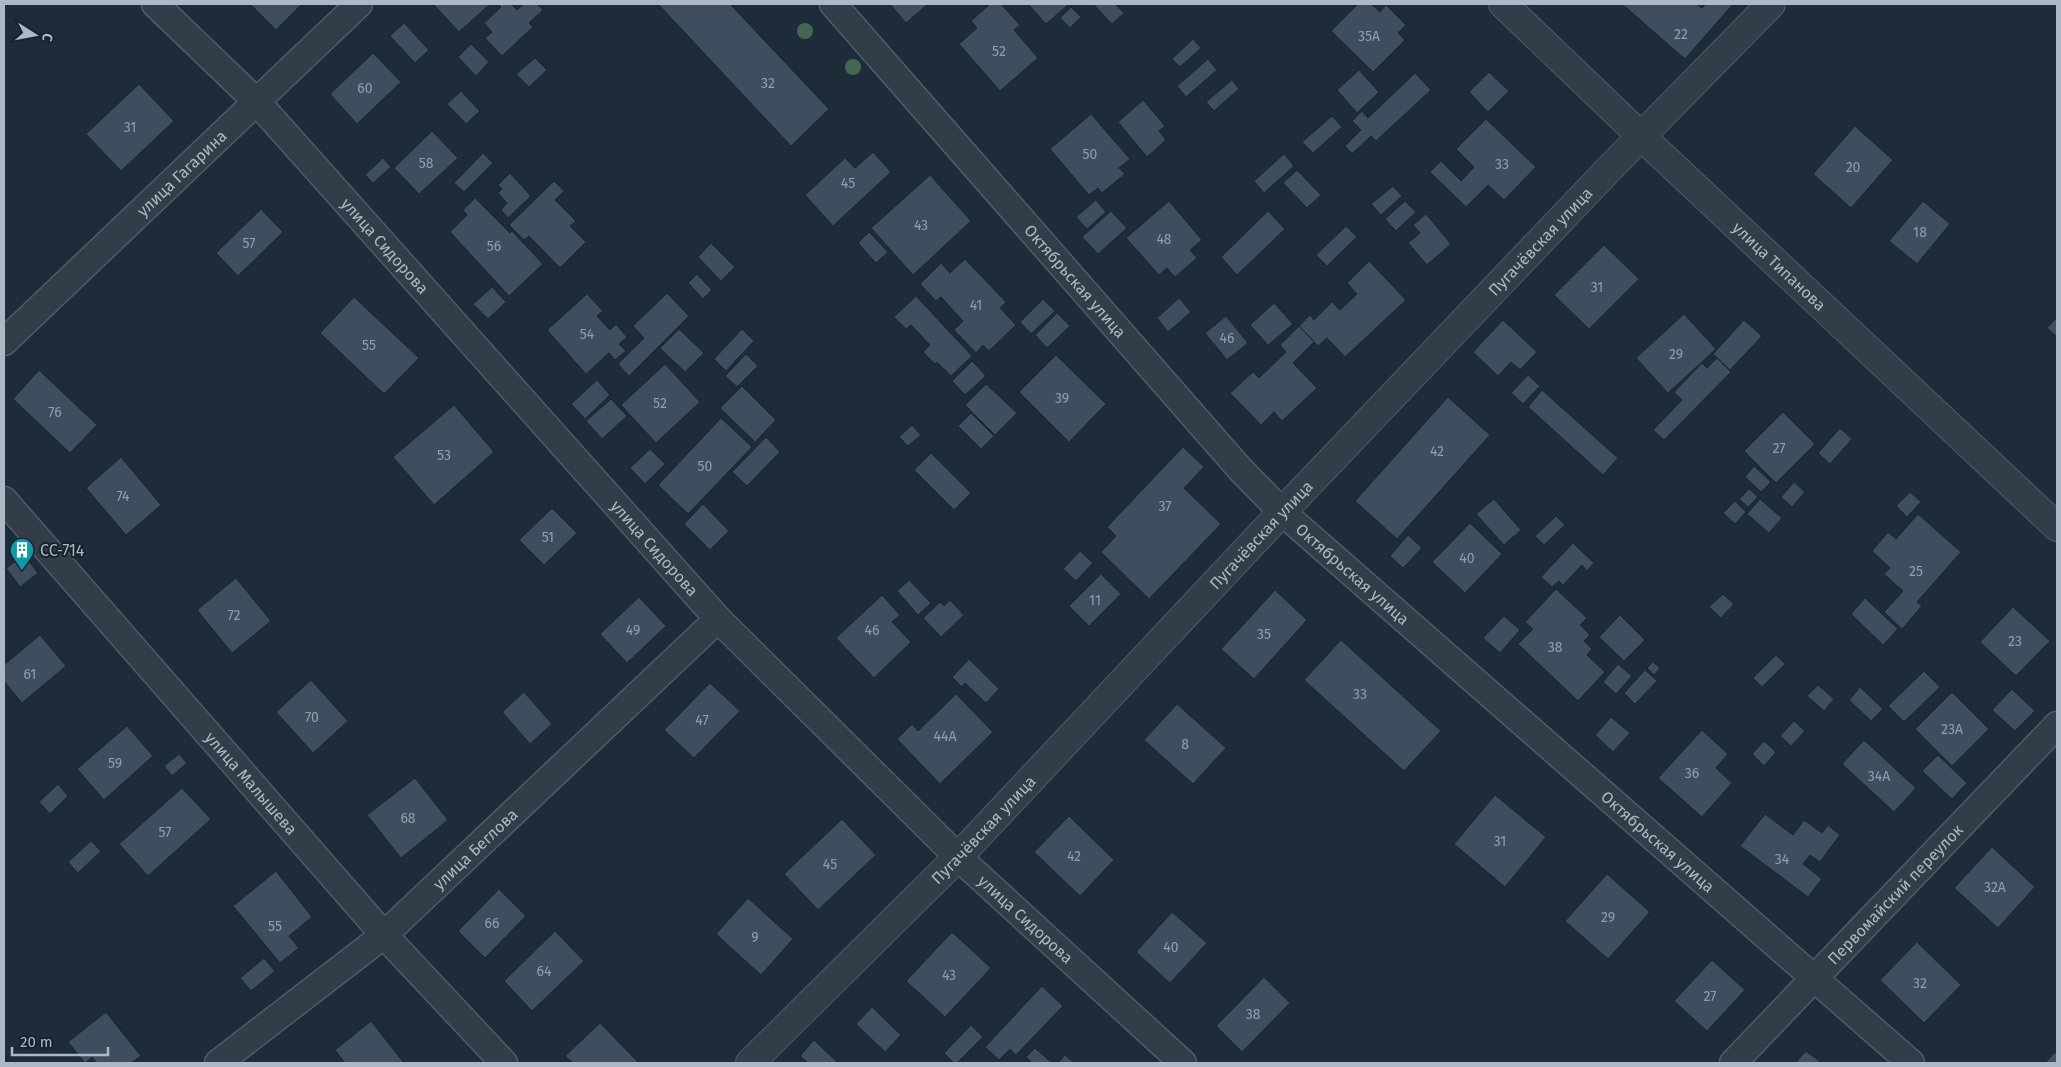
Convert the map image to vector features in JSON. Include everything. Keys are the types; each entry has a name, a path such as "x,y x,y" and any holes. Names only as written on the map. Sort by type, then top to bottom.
{"street":[{"name":"улица Сидорова","path":"155,4 257,102 718,619 958,858 1183,1063"},
{"name":"улица Гагарина","path":"4,342 358,4"},
{"name":"Октябрьская улица","path":"833,4 1240,469 1282,512 1911,1063"},
{"name":"улица Типанова","path":"1503,4 2057,527"},
{"name":"Пугачёвская улица","path":"750,1063 958,858 1282,512 1641,136 1771,4"},
{"name":"улица Малышева","path":"4,500 384,934 504,1063"},
{"name":"улица Беглова","path":"218,1063 384,934 718,619"},
{"name":"Первомайский переулок","path":"1732,1063 2057,725"}],"building":[{"path":"250,4 302,4 276,30"},
{"path":"433,4 490,4 459,32"},
{"path":"498,4 511,4 517,10 524,4 537,4 543,10 529,23 533,27 502,56 485,38 492,32 484,23 501,7"},
{"path":"658,4 730,4 829,109 791,146"},
{"path":"890,4 928,4 906,23"},
{"path":"990,4 1001,4 1020,25 1014,30 1038,58 1000,91 959,44 977,28 971,21"},
{"path":"1028,4 1069,4 1046,24"},
{"path":"1093,4 1115,4 1124,13 1112,24"},
{"path":"1358,4 1371,4 1380,12 1386,5 1406,25 1398,33 1405,40 1373,72 1331,31"},
{"path":"1622,4 1696,4 1702,8 1706,4 1733,4 1685,59"},
{"path":"1071,7 1081,17 1070,28 1060,18"},
{"path":"404,23 429,50 415,63 390,36"},
{"path":"1193,39 1201,48 1180,67 1172,59"},
{"path":"471,44 489,62 476,76 458,57"},
{"path":"373,53 401,82 357,124 330,94"},
{"path":"535,58 547,70 529,87 516,74"},
{"path":"1208,59 1217,70 1186,97 1177,86"},
{"path":"1359,70 1379,92 1357,113 1337,90"},
{"path":"1489,72 1509,91 1488,112 1469,92"},
{"path":"1415,73 1431,90 1376,141 1371,136 1352,154 1345,146 1361,130 1352,121 1362,111 1368,118"},
{"path":"1232,80 1239,89 1214,111 1206,102"},
{"path":"139,84 174,121 121,171 86,134"},
{"path":"461,91 480,111 466,124 447,104"},
{"path":"1143,100 1165,126 1159,131 1166,140 1147,157 1118,122"},
{"path":"1091,114 1130,159 1119,168 1125,174 1102,193 1098,188 1089,195 1050,149"},
{"path":"1332,116 1342,127 1313,153 1302,142"},
{"path":"1486,119 1536,167 1504,200 1488,185 1466,207 1430,172 1441,161 1461,181 1474,167 1456,149"},
{"path":"1855,126 1893,160 1851,208 1813,174"},
{"path":"432,131 458,158 419,194 394,168"},
{"path":"873,152 891,172 833,226 805,195 845,158 855,168"},
{"path":"483,153 493,163 464,192 454,183"},
{"path":"1284,154 1294,166 1264,193 1254,181"},
{"path":"383,158 391,167 373,183 365,175"},
{"path":"1297,170 1321,195 1307,208 1283,183"},
{"path":"510,173 531,196 508,218 501,210 507,203 498,193 502,189 498,185"},
{"path":"930,175 971,221 913,275 871,228"},
{"path":"554,181 564,191 555,200 576,221 570,226 586,242 560,268 529,236 524,240 509,225"},
{"path":"1393,186 1402,196 1381,215 1371,204"},
{"path":"475,198 510,233 512,231 543,264 509,296 450,232 467,215 463,210"},
{"path":"1096,200 1106,212 1087,229 1076,217"},
{"path":"1169,201 1202,240 1190,250 1197,258 1175,277 1167,268 1159,275 1126,238"},
{"path":"1405,201 1416,212 1396,231 1385,219"},
{"path":"1923,201 1950,224 1917,264 1889,241"},
{"path":"261,209 283,232 238,276 216,253"},
{"path":"1111,211 1127,228 1098,254 1082,237"},
{"path":"1268,211 1285,229 1237,275 1221,257"},
{"path":"1426,214 1451,244 1427,265 1408,243 1420,233 1413,225"},
{"path":"1346,226 1357,237 1327,266 1316,255"},
{"path":"869,232 888,252 876,263 858,243"},
{"path":"711,243 735,267 721,281 698,257"},
{"path":"1604,245 1639,279 1589,329 1554,295"},
{"path":"965,259 1006,302 1000,308 1016,325 989,351 983,345 976,353 954,330 963,321 941,297 936,301 920,284 941,263 950,273"},
{"path":"1369,261 1406,300 1345,357 1327,338 1318,346 1299,326 1310,315 1314,320 1332,302 1340,310 1357,294 1347,283"},
{"path":"697,274 712,290 703,299 688,283"},
{"path":"492,287 506,302 488,319 473,304"},
{"path":"667,293 689,316 629,376 618,364 644,338 633,326"},
{"path":"587,294 603,311 597,316 610,330 616,324 627,337 619,344 626,351 615,360 609,353 586,374 547,330"},
{"path":"916,296 972,356 951,376 937,362 935,364 923,352 930,345 911,325 906,329 894,317"},
{"path":"354,297 419,358 384,394 320,333"},
{"path":"1179,298 1191,312 1168,332 1157,318"},
{"path":"1043,299 1055,311 1031,334 1020,322"},
{"path":"1274,303 1293,324 1268,345 1250,325"},
{"path":"1057,313 1070,326 1047,348 1035,335"},
{"path":"1684,314 1716,349 1668,393 1636,358"},
{"path":"1226,316 1248,343 1227,360 1205,333"},
{"path":"2057,317 2057,337 2047,328"},
{"path":"1503,320 1537,352 1520,370 1511,362 1498,376 1473,352"},
{"path":"1744,320 1762,336 1730,370 1713,354"},
{"path":"1299,326 1314,342 1293,363 1317,388 1282,421 1274,412 1261,425 1230,393 1253,372 1259,378 1286,352 1280,345"},
{"path":"679,329 704,353 685,372 660,348"},
{"path":"742,329 754,341 726,371 714,359"},
{"path":"746,354 758,366 737,387 725,376"},
{"path":"1056,355 1106,404 1069,442 1019,392"},
{"path":"1717,358 1731,372 1664,440 1653,430 1682,400 1674,392 1702,363 1707,368"},
{"path":"972,361 986,376 965,395 952,381"},
{"path":"665,364 700,402 656,443 621,405"},
{"path":"39,370 97,425 70,453 13,399"},
{"path":"1528,375 1540,386 1523,404 1511,393"},
{"path":"597,380 610,395 585,419 571,404"},
{"path":"986,384 1017,413 995,435 965,405"},
{"path":"742,386 776,420 755,442 720,408"},
{"path":"1542,390 1618,458 1603,475 1528,407"},
{"path":"1448,397 1490,435 1397,539 1355,501"},
{"path":"611,399 627,416 602,439 586,421"},
{"path":"454,405 494,452 434,505 393,457"},
{"path":"1783,412 1815,444 1776,483 1744,451"},
{"path":"971,413 994,436 981,449 958,426"},
{"path":"721,418 752,447 688,514 658,485"},
{"path":"912,425 921,435 908,446 899,437"},
{"path":"1840,428 1852,439 1830,464 1818,453"},
{"path":"766,437 780,452 747,486 732,472"},
{"path":"1183,447 1204,467 1184,488 1221,524 1149,599 1101,552 1116,536 1107,527"},
{"path":"650,449 665,464 645,484 630,468"},
{"path":"931,453 971,493 954,510 914,470"},
{"path":"121,457 161,505 126,535 86,488"},
{"path":"1754,466 1771,482 1761,492 1745,477"},
{"path":"1794,482 1805,492 1792,507 1781,497"},
{"path":"1749,489 1758,497 1748,507 1739,499"},
{"path":"1910,492 1921,502 1907,517 1896,506"},
{"path":"1494,499 1521,530 1504,545 1476,514"},
{"path":"1760,499 1782,518 1769,533 1747,514"},
{"path":"1735,501 1746,512 1735,524 1723,513"},
{"path":"703,504 729,531 710,550 684,524"},
{"path":"552,508 577,533 544,565 519,540"},
{"path":"1918,514 1961,552 1917,602 1922,606 1902,629 1884,612 1903,591 1884,574 1890,568 1872,551 1888,532 1896,539"},
{"path":"1556,516 1565,525 1544,545 1535,536"},
{"path":"1470,523 1502,554 1465,593 1432,562"},
{"path":"1408,535 1422,548 1403,568 1390,556"},
{"path":"1573,543 1594,563 1587,571 1582,565 1563,585 1559,581 1552,587 1541,577"},
{"path":"1080,551 1093,563 1076,581 1063,569"},
{"name":"СС-714","path":"24,555 38,573 20,587 6,568"},
{"path":"1101,574 1121,594 1089,626 1069,606"},
{"path":"236,578 271,621 232,653 197,610"},
{"path":"909,580 931,603 918,615 897,591"},
{"path":"1556,589 1587,618 1580,625 1590,635 1584,641 1592,649 1587,655 1605,672 1578,701 1518,644 1533,629 1525,622"},
{"path":"1275,590 1307,620 1254,679 1221,649"},
{"path":"1723,594 1734,604 1721,618 1709,607"},
{"path":"882,595 900,615 892,622 911,642 874,678 836,638"},
{"path":"639,597 666,626 627,663 600,634"},
{"path":"1865,598 1898,629 1883,645 1851,614"},
{"path":"950,600 964,615 941,637 923,618 940,602 944,606"},
{"path":"2013,607 2050,641 2016,676 1980,642"},
{"path":"1620,615 1645,640 1624,661 1599,637"},
{"path":"1504,616 1520,630 1500,653 1483,638"},
{"path":"40,635 66,666 22,703 4,681 4,665"},
{"path":"1341,640 1441,731 1404,771 1304,680"},
{"path":"1776,655 1785,664 1762,687 1753,678"},
{"path":"969,659 999,689 986,703 965,683 962,687 952,677"},
{"path":"1653,662 1660,668 1654,675 1647,668"},
{"path":"1618,664 1632,676 1616,694 1603,682"},
{"path":"1645,670 1657,681 1635,704 1624,693"},
{"path":"1924,671 1940,687 1904,722 1888,706"},
{"path":"311,680 348,721 313,753 276,712"},
{"path":"710,683 740,711 694,758 664,730"},
{"path":"1818,685 1834,699 1824,711 1807,696"},
{"path":"1860,687 1883,709 1871,721 1849,700"},
{"path":"2012,689 2035,711 2015,731 1992,710"},
{"path":"524,692 552,724 530,744 502,712"},
{"path":"1952,692 1989,729 1952,766 1915,729"},
{"path":"956,694 993,732 940,784 897,739 912,724 918,731"},
{"path":"1177,704 1226,748 1193,784 1144,740"},
{"path":"1611,717 1630,733 1613,752 1595,735"},
{"path":"1794,721 1805,731 1791,746 1780,736"},
{"path":"127,726 153,756 104,800 77,769"},
{"path":"1702,730 1728,754 1716,768 1732,783 1702,817 1658,778"},
{"path":"1864,740 1916,788 1894,812 1842,764"},
{"path":"1764,741 1776,752 1764,766 1752,754"},
{"path":"179,754 187,763 172,776 164,766"},
{"path":"1938,755 1967,783 1952,799 1922,771"},
{"path":"415,778 448,820 401,858 367,815"},
{"path":"58,784 68,796 50,814 39,802"},
{"path":"182,788 211,819 148,876 119,844"},
{"path":"1495,795 1546,837 1505,887 1454,844"},
{"path":"1765,814 1793,835 1804,820 1822,833 1828,825 1840,835 1820,862 1810,855 1803,864 1822,879 1808,897 1740,846"},
{"path":"1069,816 1114,860 1080,896 1034,852"},
{"path":"842,819 876,855 818,910 784,874"},
{"path":"91,841 101,851 78,873 68,862"},
{"path":"1992,847 2035,887 1998,928 1954,888"},
{"path":"276,871 312,917 289,936 299,948 280,963 233,906"},
{"path":"1607,874 1650,912 1608,959 1565,921"},
{"path":"499,889 526,916 485,958 458,931"},
{"path":"748,898 793,939 761,975 716,934"},
{"path":"1172,912 1207,943 1170,983 1136,952"},
{"path":"555,931 584,961 532,1011 504,981"},
{"path":"952,932 991,968 945,1017 906,981"},
{"path":"1917,942 1961,985 1924,1023 1880,980"},
{"path":"264,958 275,971 251,991 240,978"},
{"path":"1712,960 1745,990 1707,1031 1674,1001"},
{"path":"1264,977 1290,1003 1242,1052 1216,1026"},
{"path":"1042,986 1063,1006 1016,1055 1010,1049 999,1060 985,1047"},
{"path":"872,1007 901,1035 885,1052 856,1024"},
{"path":"106,1012 141,1056 131,1063 97,1063 92,1057 85,1063 68,1042"},
{"path":"371,1021 404,1063 345,1063 335,1050"},
{"path":"600,1023 639,1063 573,1063 565,1056"},
{"path":"971,1025 983,1037 957,1063 954,1063 944,1053"},
{"path":"814,1040 838,1063 808,1063 800,1056"},
{"path":"1035,1048 1052,1063 1032,1063 1026,1057"},
{"path":"1806,1051 1822,1063 1795,1063"},
{"path":"2055,1052 2057,1054 2057,1063 2045,1063"},
{"path":"1065,1055 1074,1063 1058,1063"}],"place":[{"name":"СС-714","path":"22,571"}]}
